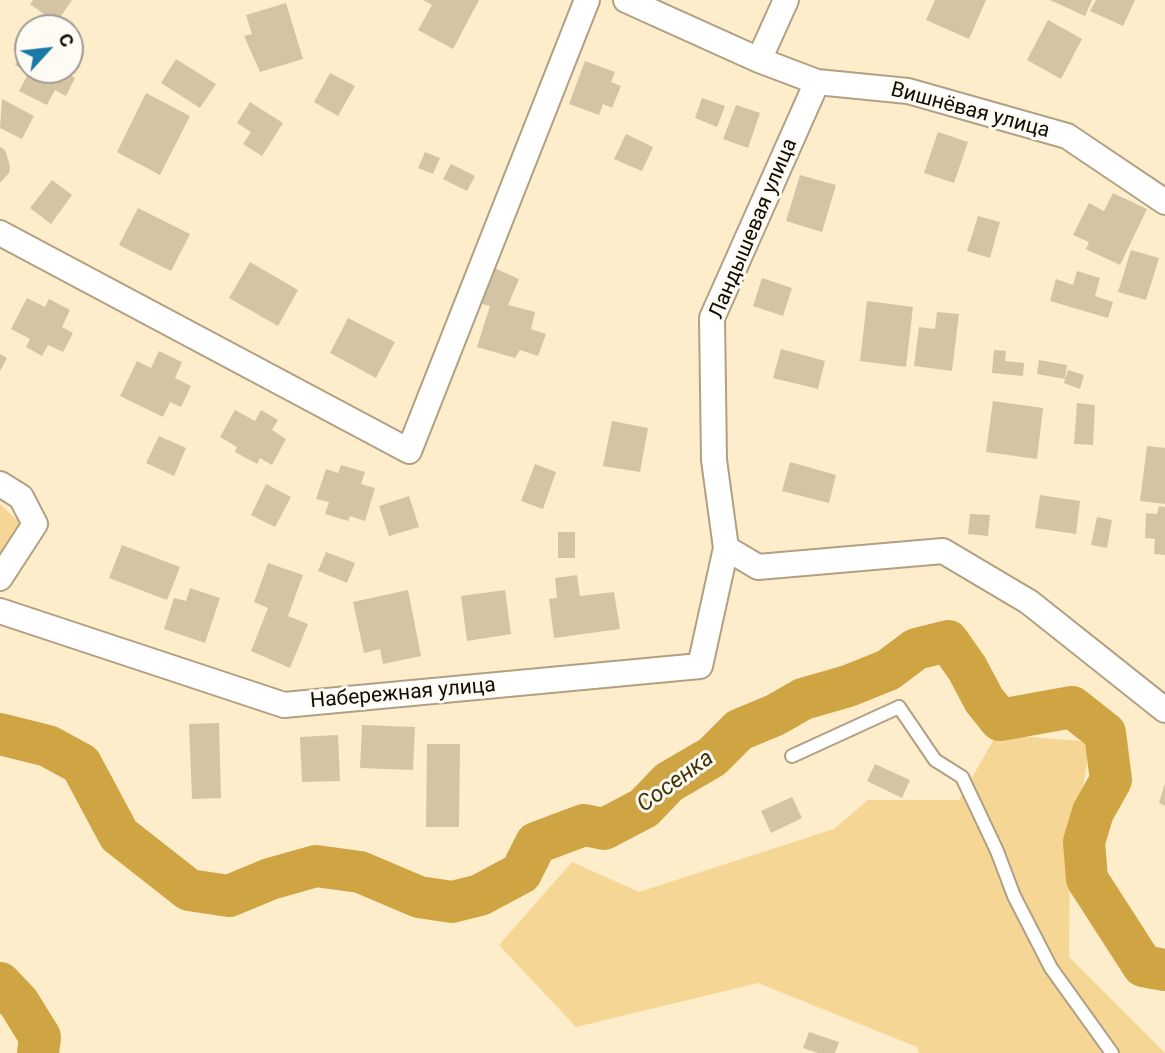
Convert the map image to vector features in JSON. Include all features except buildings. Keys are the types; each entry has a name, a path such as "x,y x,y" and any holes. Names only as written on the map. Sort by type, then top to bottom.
{"street":[{"path":"0,233 409,451 587,0"},
{"name":"Вишнёвая улица","path":"626,0 759,60 817,82 908,91 1067,136 1165,202"},
{"path":"759,60 786,0"},
{"name":"Ландышевая улица","path":"726,548 714,460 712,318 817,82"},
{"path":"0,484 21,497 35,524 0,578"},
{"path":"726,548 758,567 943,551 1029,602 1165,710"},
{"name":"Набережная улица","path":"0,611 284,705 700,666 726,548"}],"lane":[{"path":"792,756 899,707 935,760 962,777 1014,896 1051,968 1112,1053"}],"shaded area":[{"path":"0,504 22,525 0,553"},
{"path":"997,734 1091,742 1070,857 1069,957 1165,1053 919,1053 917,1047 758,983 576,1027 499,945 572,862 639,892 834,829 868,800 959,800"}],"waterway":[{"name":"Сосенка","path":"0,734 48,746 81,764 119,835 189,890 229,896 270,879 316,866 360,872 419,897 452,902 480,895 521,873 536,843 584,825 604,829 644,808 669,782 712,757 739,730 775,715 803,699 848,686 888,670 916,649 948,641 967,668 984,700 1000,720 1072,707 1105,733 1111,780 1093,812 1084,842 1087,879 1143,966 1165,970"},
{"name":"Сосенка","path":"0,983 19,1003 40,1037 38,1053"}]}
